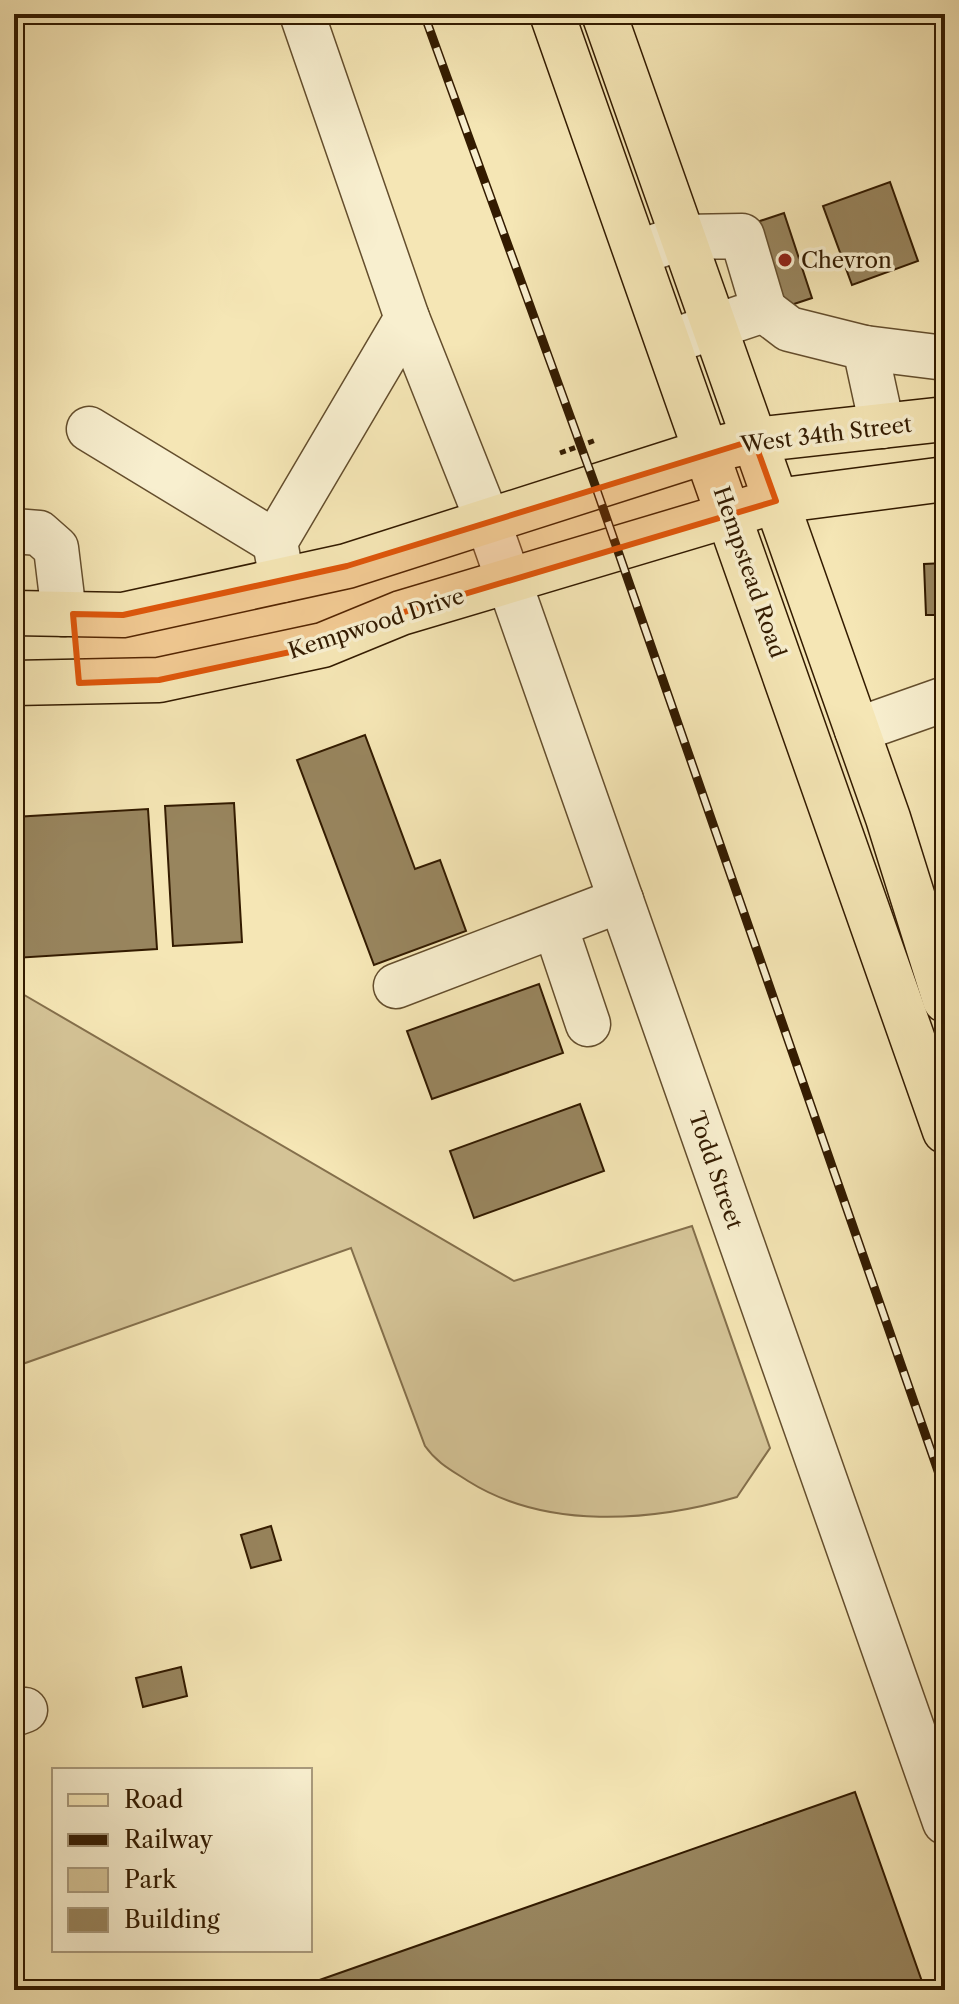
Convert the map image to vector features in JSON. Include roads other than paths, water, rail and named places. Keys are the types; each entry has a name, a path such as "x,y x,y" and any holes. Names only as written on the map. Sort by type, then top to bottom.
{"main road":[{"name":"Hempstead Road","path":"552,14 945,1131"},
{"path":"604,14 942,979"},
{"name":"West 34th Street","path":"707,451 754,440 945,419"},
{"path":"14,613 123,615 278,561 347,566 707,451"},
{"path":"730,516 776,501 945,479"},
{"name":"Kempwood Drive","path":"14,683 159,680 323,645 401,613 730,516"},
{"path":"68,614 79,683"}],"street":[{"name":"Todd Street","path":"302,14 407,318 487,519 945,1822"},
{"path":"637,253 683,237 742,236 764,310 789,329 865,348 945,358"},
{"path":"669,342 764,310"},
{"path":"89,429 278,561 407,318"},
{"path":"865,348 882,426"},
{"path":"14,531 39,533 56,548 68,614"},
{"path":"857,730 945,699"},
{"path":"396,986 621,900"},
{"path":"555,926 588,1024"}],"railway":[{"path":"424,14 595,485 945,1491"}],"place":[{"name":"Chevron","path":"785,260"}]}
